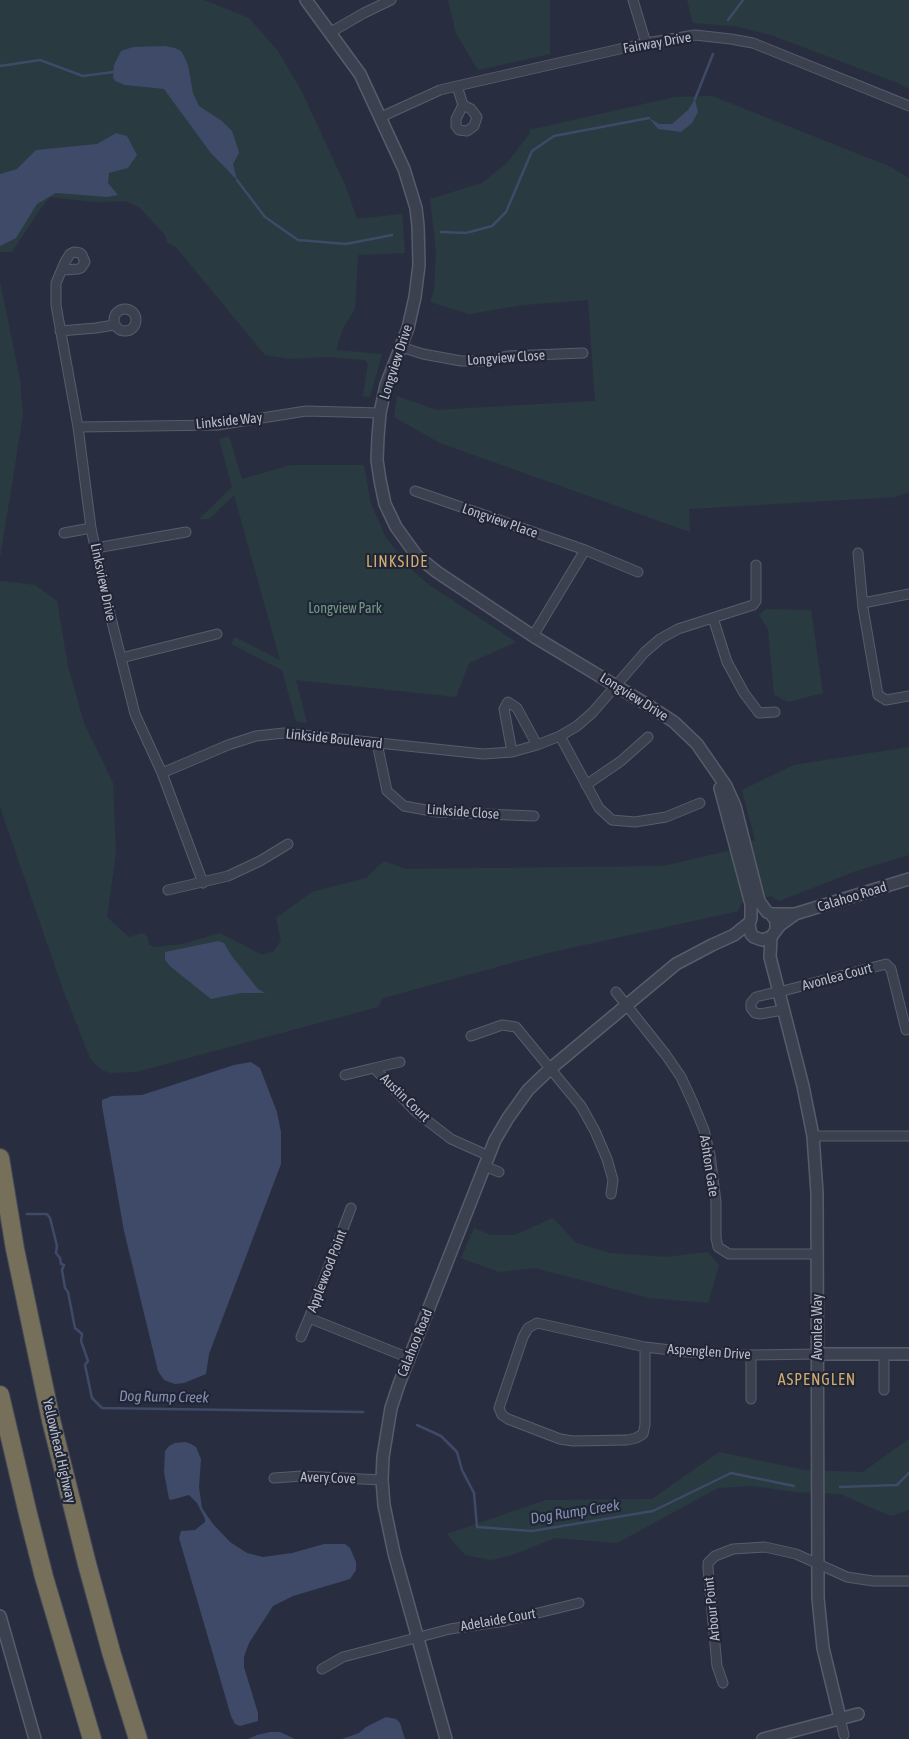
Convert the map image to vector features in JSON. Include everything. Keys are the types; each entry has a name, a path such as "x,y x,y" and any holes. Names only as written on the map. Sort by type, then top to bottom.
{"highway":[{"name":"Yellowhead Highway","path":"0,1158 27,1309 56,1439 87,1564 138,1739"},
{"path":"0,1395 25,1505 44,1577 92,1739"}],"street":[{"name":"Longview Drive","path":"306,0 360,74 404,168 411,188 418,226 418,280 412,313 386,385 380,413 377,460 386,504 396,526 417,556 437,572 533,636 674,722 697,744 726,786 735,806 759,901 769,913"},
{"path":"331,32 391,0"},
{"path":"633,0 644,39"},
{"name":"Fairway Drive","path":"381,117 440,90 644,39 695,35 742,40 909,106"},
{"path":"457,86 462,105"},
{"name":"Linksview Drive","path":"63,270 56,283 55,293 60,331 78,427 91,528 106,598 135,714 162,773 203,883"},
{"path":"60,331 114,325"},
{"name":"Longview Close","path":"400,347 423,354 461,361 489,361 507,356 583,353"},
{"name":"Linkside Way","path":"78,427 218,425 306,411 380,413"},
{"name":"Longview Place","path":"415,491 585,550 638,572"},
{"path":"64,533 91,528"},
{"path":"96,548 186,532"},
{"path":"533,636 585,550"},
{"path":"858,553 863,603 878,695 886,700 909,696"},
{"name":"Linkside Boulevard","path":"162,773 228,745 256,736 284,733 483,754 512,752 537,745 560,736 577,726 592,713 645,652 660,639 678,629 753,605 756,601 756,565"},
{"path":"863,603 909,594"},
{"path":"713,618 727,662 744,693 759,713 775,712"},
{"path":"121,658 217,634"},
{"path":"512,752 504,710 508,702 517,708 537,745"},
{"path":"560,736 599,808 612,820 635,822 666,817 700,803"},
{"path":"586,785 621,761 648,737"},
{"name":"Linkside Close","path":"377,743 388,791 404,806 436,812 534,816"},
{"name":"Longview Drive","path":"715,769 752,904 750,920"},
{"path":"168,890 203,883 248,868 288,844"},
{"name":"Calahoo Road","path":"774,934 784,921 796,914 909,879"},
{"path":"734,935 747,935 756,938 767,939 774,934 776,921 769,913 758,912 750,920 749,930 756,938"},
{"name":"Calahoo Road","path":"769,913 796,914"},
{"name":"Calahoo Road","path":"446,1739 388,1526 384,1505 382,1457 390,1408 487,1161 508,1118 528,1090 550,1069 676,964 734,935 750,920"},
{"name":"Avonlea Way","path":"770,958 774,934"},
{"name":"Avonlea Way","path":"756,938 770,958 803,1086 813,1136 817,1193 818,1598 823,1648 844,1735"},
{"name":"Avonlea Court","path":"779,992 886,964 891,969 906,1030"},
{"path":"616,992 627,1006"},
{"path":"779,992 756,997 751,1003 752,1008 755,1013 760,1014 783,1010"},
{"name":"Ashton Gate","path":"627,1006 681,1077 704,1130 714,1177 718,1247 730,1254 817,1254"},
{"path":"471,1036 502,1025 516,1027 581,1106 595,1131 607,1159 613,1180 610,1194"},
{"path":"374,1068 400,1062"},
{"name":"Austin Court","path":"345,1075 374,1068 416,1112 451,1139 487,1161 499,1172"},
{"path":"813,1136 909,1136"},
{"name":"Applewood Point","path":"351,1208 308,1318 409,1358"},
{"path":"301,1337 308,1318"},
{"name":"Aspenglen Drive","path":"645,1347 645,1425 643,1434 636,1438 627,1440 573,1441 560,1439 508,1419 499,1408 523,1337 528,1328 537,1323 645,1347 688,1352 751,1355 909,1354"},
{"path":"884,1354 884,1390"},
{"path":"751,1355 751,1399"},
{"name":"Avery Cove","path":"274,1478 302,1476 382,1480"},
{"name":"Arbour Point","path":"723,1683 716,1656 708,1568 710,1559 722,1552 733,1549 764,1547 790,1552 818,1564"},
{"path":"818,1564 835,1573 860,1580 909,1581"},
{"name":"Adelaide Court","path":"322,1669 343,1657 464,1626 492,1623 579,1603"},
{"path":"0,1616 35,1739"},
{"path":"763,1739 858,1714"}],"green space":[{"path":"0,0 204,0 249,18 278,51 303,94 345,185 357,219 402,214 405,253 358,255 355,309 343,328 336,350 382,354 370,397 363,396 368,364 365,360 329,357 288,359 265,355 176,247 167,242 165,235 139,207 125,201 95,202 50,197 12,252 0,252"},
{"path":"448,0 550,0 550,54 478,70 456,33"},
{"path":"687,0 909,0 909,89 898,83 771,35 735,26 693,23"},
{"path":"712,96 891,167 909,178 909,492 895,497 689,509 690,532 440,443 394,417 397,396 436,410 595,401 588,300 523,305 469,314 430,302 434,291 436,250 430,199 482,183 508,162 530,133 529,130 675,97"},
{"path":"0,281 20,380 23,415 0,558"},
{"name":"Longview Park","path":"229,436 242,479 291,465 364,465 371,504 386,538 411,569 429,585 516,642 469,663 456,697 296,680 307,723 296,721 282,670 231,644 235,637 280,660 234,495 209,519 199,519 232,487 219,439"},
{"path":"0,581 35,585 57,601 68,666 84,723 113,783 116,852 107,917 129,937 142,933 147,936 149,945 155,947 182,944 220,933 262,955 274,951 281,940 276,918 312,892 366,878 384,861 405,869 663,866 728,851 755,840 742,790 794,765 909,747 909,855 856,871 779,901 771,896 742,903 738,911 548,953 383,998 378,1007 136,1072 111,1073 102,1070 90,1058 64,992 0,807"},
{"path":"766,609 811,610 823,693 788,702 774,695 768,629 759,615"},
{"path":"553,1218 576,1243 610,1253 666,1257 708,1252 719,1265 708,1303 649,1298 535,1268 499,1272 461,1258 474,1228 491,1235 515,1235"},
{"path":"909,1439 909,1510 891,1516 840,1494 796,1492 753,1486 718,1488 617,1543 555,1538 515,1554 491,1560 465,1555 447,1534 546,1500 652,1499 719,1452 805,1470 863,1472"}],"water":[{"path":"165,46 181,51 184,56 188,65 193,93 199,106 222,121 232,131 239,153 233,164 237,180 210,152 164,89 125,85 115,81 113,77 114,65 121,51 133,47"},
{"path":"695,99 698,112 692,123 681,132 658,129 649,118 659,124 672,124 688,110"},
{"path":"116,133 127,136 137,155 128,168 109,173 108,183 118,195 107,197 56,193 37,204 16,238 0,246 0,174 17,169 36,150 97,144"},
{"path":"218,941 224,943 231,955 258,989 265,993 241,993 211,999 165,960 165,952"},
{"path":"251,1062 260,1068 277,1112 281,1132 281,1164 209,1354 206,1374 184,1383 175,1384 164,1380 158,1371 124,1231 102,1100 112,1096 142,1095 234,1065"},
{"path":"185,1442 196,1447 201,1459 199,1487 202,1508 213,1524 230,1542 247,1553 263,1557 292,1553 324,1544 345,1544 350,1548 356,1562 356,1570 350,1579 293,1596 273,1606 249,1643 244,1657 244,1667 258,1713 258,1721 240,1726 235,1724 231,1716 179,1538 181,1531 195,1530 205,1522 205,1519 197,1503 189,1495 169,1499 164,1472 165,1451 175,1443"},
{"path":"386,1717 396,1719 400,1723 405,1739 342,1739 359,1733 366,1727"},
{"path":"270,1732 280,1732 295,1739 248,1739"}],"waterway":[{"path":"728,20 743,0"},
{"path":"695,99 713,54"},
{"path":"0,66 40,60 83,76 113,72"},
{"path":"441,232 466,233 492,226 506,212 532,151 554,136 649,118"},
{"path":"237,180 265,217 298,240 346,244 392,235"},
{"name":"Dog Rump Creek","path":"27,1214 47,1214 50,1218 57,1246 56,1253 60,1258 61,1264 64,1265 62,1270 65,1288 68,1292 75,1328 82,1334 81,1341 88,1361 85,1365 92,1398 102,1408 363,1412"},
{"name":"Dog Rump Creek","path":"417,1425 441,1436 457,1452 462,1470 474,1493 477,1527 532,1531 653,1511 731,1473 794,1486"},
{"name":"Dog Rump Creek","path":"840,1487 897,1485 909,1473"}],"district":[{"name":"LINKSIDE","path":"397,562"},
{"name":"ASPENGLEN","path":"817,1380"}]}
